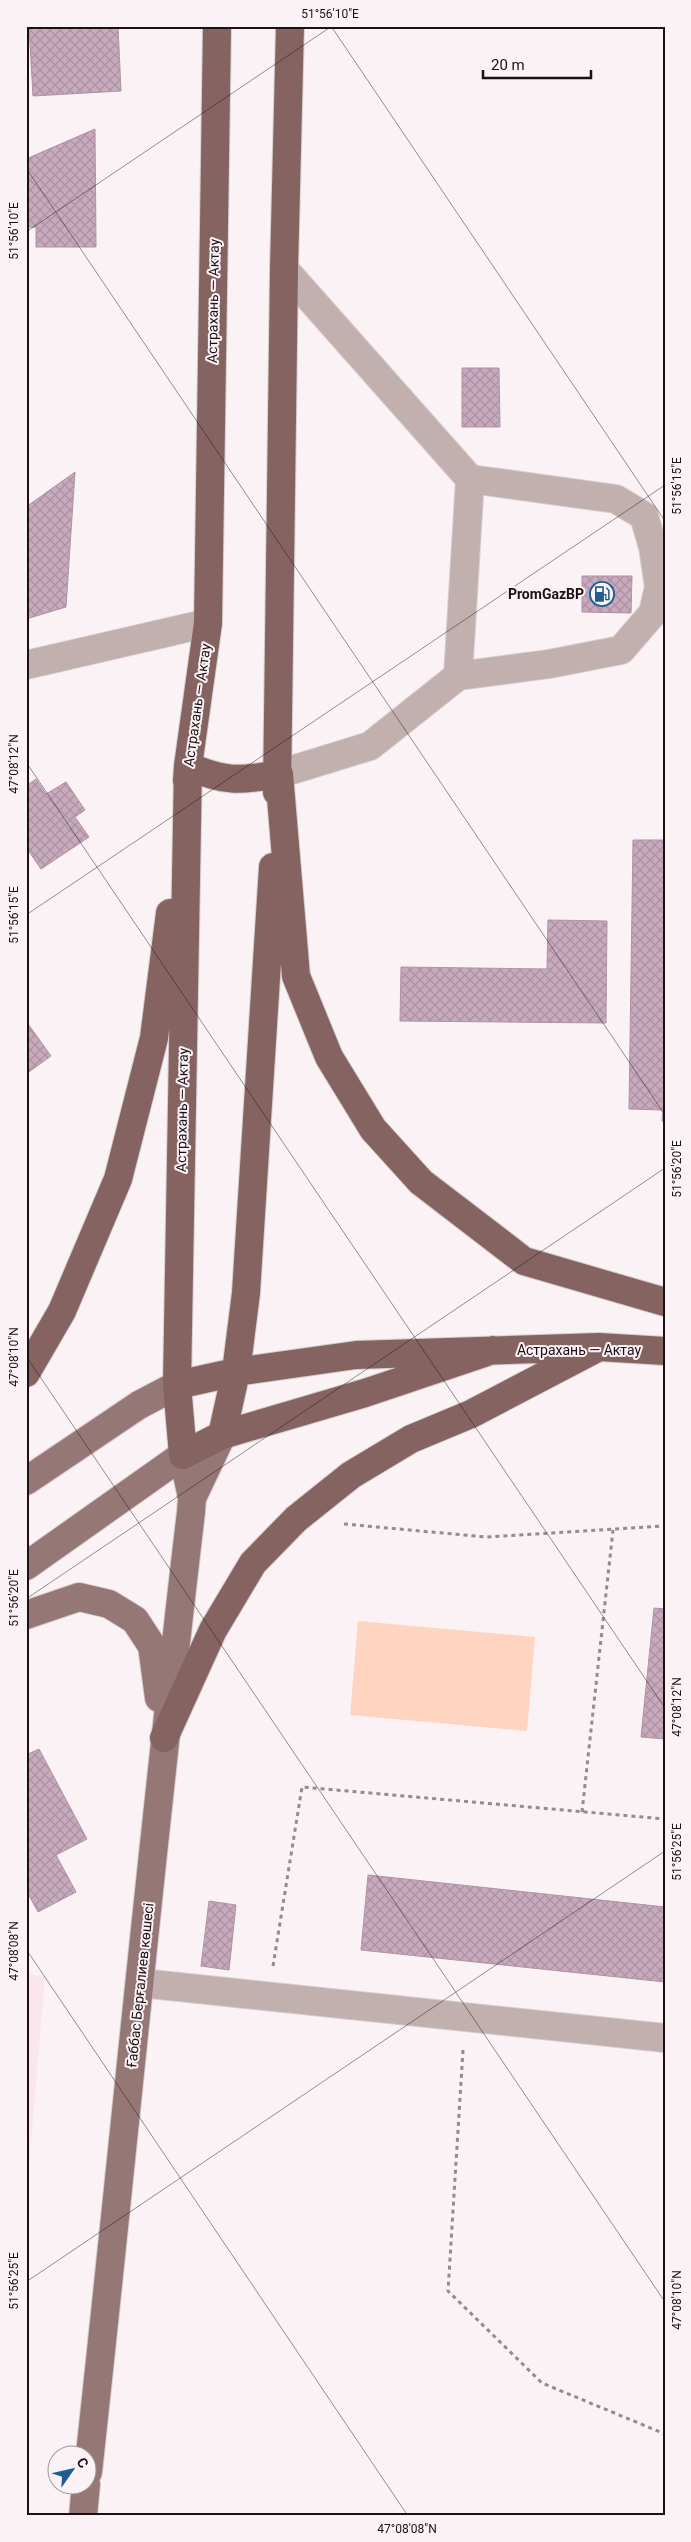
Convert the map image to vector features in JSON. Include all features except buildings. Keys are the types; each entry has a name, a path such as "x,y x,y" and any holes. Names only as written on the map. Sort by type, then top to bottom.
{"highway":[{"name":"Астрахань — Актау","path":"217,26 208,623 188,766 177,1384 183,1455 222,1435 365,1393 492,1350"},
{"path":"222,1435 236,1372 246,1283 279,774 284,269 290,26"},
{"path":"26,1374 62,1312 118,1179 154,1038 188,766 214,777 246,780 279,774"},
{"path":"279,774 296,976 329,1057 373,1129 421,1182 524,1261 665,1302"},
{"name":"Астрахань — Актау","path":"177,1384 236,1372 356,1354 599,1347 665,1351"},
{"path":"164,1738 213,1630 253,1563 296,1519 351,1475 411,1439 470,1414 599,1347"}],"main road":[{"path":"26,1481 139,1405 177,1384"},
{"name":"Ғаббас Берғалиев көшесі","path":"192,1498 222,1435"},
{"path":"26,1566 183,1455"},
{"name":"Ғаббас Берғалиев көшесі","path":"91,2444 141,1983 164,1738 192,1498 183,1455"},
{"path":"26,1615 79,1597 109,1604 135,1620 152,1646 164,1738"},
{"path":"83,2516 85,2494"}],"street":[{"path":"279,774 370,746 458,676 558,662 621,650 654,613 659,587 653,547 644,516 616,498 470,479 284,269"},
{"path":"458,676 470,479"},
{"path":"26,665 208,623"},
{"path":"141,1983 665,2038"}],"path":[{"path":"296,1519 486,1537 665,1526"},
{"path":"582,1812 613,1529"},
{"path":"268,1996 302,1788 665,1820"},
{"path":"465,2017 448,2291 542,2383 665,2434"}],"shaded area":[{"path":"358,1621 535,1637 527,1731 350,1715"},
{"path":"26,1974 45,1976 26,2200"}],"place":[{"name":"PromGazBP","path":"602,594"}]}
